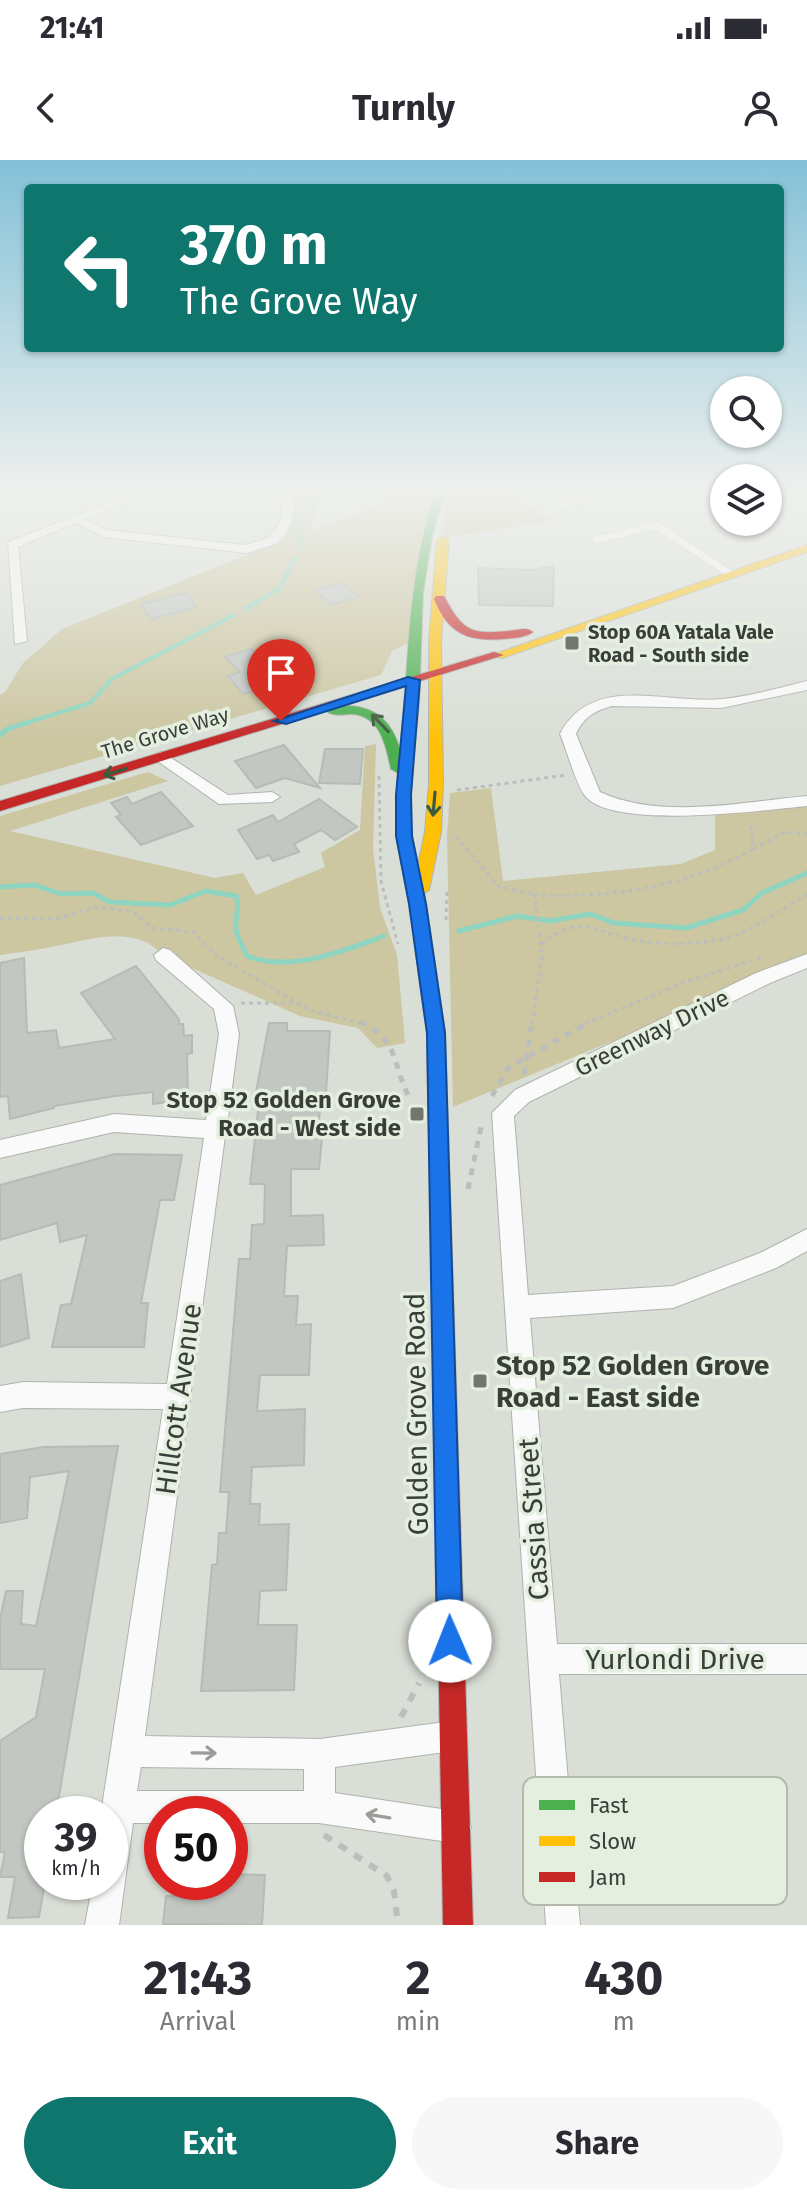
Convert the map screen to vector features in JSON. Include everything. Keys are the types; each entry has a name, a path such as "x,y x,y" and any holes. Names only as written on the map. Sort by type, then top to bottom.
{"main road":[{"name":"Golden Grove Road","path":"420,576 403,795 404,836 418,904 436,1033 458,1925"},
{"name":"Golden Grove Road","path":"418,904 433,832 440,576"},
{"path":"440,599 450,622 462,630 526,639 719,576"},
{"path":"436,698 450,680 560,621 696,584"},
{"name":"The Grove Way","path":"0,786 436,667 526,639"},
{"name":"The Grove Way","path":"0,806 216,740 413,673"},
{"path":"216,740 340,710 362,710 380,719 389,732 403,795"}],"street":[{"path":"10,576 20,641"},
{"path":"807,685 720,704 626,700 600,704 583,711 569,727 569,742 585,780 603,802 617,807 749,806 807,801"},
{"path":"162,757 223,807 272,797"},
{"path":"163,955 223,1006"},
{"name":"Greenway Drive","path":"512,1104 763,978 807,961"},
{"name":"Hillcott Avenue","path":"120,1796 218,1130 229,1034 223,1006"},
{"name":"Cassia Street","path":"512,1104 519,1307 552,1777"},
{"path":"0,1149 114,1123 218,1130"},
{"path":"519,1307 673,1297 768,1261 807,1239"},
{"path":"0,1399 23,1395 178,1397"},
{"name":"Yurlondi Drive","path":"543,1659 807,1659"},
{"path":"126,1751 320,1754 452,1736"},
{"path":"319,1807 320,1754"},
{"path":"128,1807 319,1807 455,1827"},
{"path":"102,1925 106,1900"},
{"name":"Cassia Street","path":"561,1905 563,1925"}],"path":[{"path":"379,764 376,849 384,908 403,955"},
{"path":"454,790 585,780"},
{"path":"749,806 753,849"},
{"path":"456,836 498,886 535,895 565,897 633,894 695,880 785,832 807,834"},
{"path":"512,1104 525,1057 542,957 535,895"},
{"path":"541,945 568,926 590,925 632,940 716,940 759,925 807,895"},
{"path":"0,918 56,919 98,907 133,912 152,928 193,932 216,955 309,1010 356,1020 380,1031 391,1045 397,1074 414,1103 415,1092"},
{"path":"223,1006 246,1002 297,1003"},
{"path":"319,1807 319,1832 387,1876 394,1891 398,1925"}],"shaded area":[{"path":"193,576 426,576 414,640 392,651 381,675 0,786 0,695 23,663 62,629"},
{"path":"376,744 373,849 380,908 397,955 405,1043 377,1048 358,1028 300,1016 163,955 140,940 112,936 0,955 0,816 148,772 168,781 10,831 215,878 243,873 256,895 325,867 321,853 360,830 365,746"},
{"path":"491,788 503,881 681,864 715,850 715,808 807,801 807,961 453,1107 447,837 450,793"}],"building":[{"path":"478,576 554,576 553,606 479,605"},
{"path":"342,583 358,597 331,605 315,590"},
{"path":"186,593 197,607 151,619 141,604"},
{"path":"251,649 285,681 243,694 228,676 240,672 225,657"},
{"path":"284,745 320,788 285,778 256,788 235,761"},
{"path":"325,749 363,749 360,784 319,783"},
{"path":"161,792 193,826 141,845 116,817 121,815 111,803 127,797 132,804"},
{"path":"319,799 357,827 335,840 321,830 294,844 299,852 273,861 269,855 257,859 238,830 273,815 278,822"},
{"path":"24,958 27,1033 56,1030 59,1048 115,1039 81,993 136,966 179,1019 179,1024 183,1024 184,1036 192,1035 192,1053 187,1054 188,1099 153,1104 153,1092 115,1096 54,1106 10,1119 8,1096 0,1097 0,963"},
{"path":"269,1023 287,1023 287,1031 330,1031 326,1093 321,1093 319,1169 291,1169 291,1216 323,1215 324,1245 287,1246 284,1296 298,1296 296,1325 311,1324 309,1375 260,1375 257,1411 305,1409 304,1465 252,1467 250,1504 260,1504 259,1525 289,1524 286,1590 260,1591 258,1625 297,1625 294,1690 201,1691 212,1565 217,1564 219,1533 226,1533 229,1492 220,1492 239,1259 250,1259 252,1225 264,1224 265,1184 250,1184 260,1092 256,1092"},
{"path":"115,1154 182,1155 174,1200 160,1200 141,1303 148,1303 144,1347 52,1347 61,1305 71,1304 87,1235 60,1242 57,1223 0,1240 0,1185"},
{"path":"21,1274 29,1338 0,1347 0,1281"},
{"path":"118,1446 59,1796 24,1796 24,1900 42,1900 39,1917 8,1918 15,1877 0,1877 5,1852 0,1852 0,1741 36,1717 45,1669 0,1669 0,1619 6,1591 23,1591 21,1624 36,1626 69,1471 30,1477 27,1518 0,1523 0,1454 44,1447"},
{"path":"248,1875 265,1875 262,1925 163,1924 166,1900 248,1900"}],"waterway":[{"path":"245,609 280,588 286,576"},
{"path":"23,724 90,703 112,679 234,615"},
{"path":"0,735 7,729 29,722"},
{"path":"459,931 517,916 550,921 590,914 614,923 686,928 743,910 762,893 807,873"},
{"path":"0,887 34,885 61,894 93,893 110,902 170,905 206,891 236,896 239,940 247,956 264,961 316,958 384,936"}],"traffic: fast":[{"path":"420,576 403,795 404,836 418,904 430,992"},
{"path":"333,711 362,712 380,722 391,741 398,769"}],"traffic: slow":[{"path":"421,890 433,832 436,784 435,641 440,576"},
{"path":"498,655 725,576"},
{"path":"430,992 436,1033 448,1514"}],"traffic: jam":[{"path":"440,599 446,614 463,631 486,636 527,632"},
{"path":"0,806 498,655"},
{"path":"448,1514 458,1925"}],"place":[{"name":"Stop 60A Yatala Vale Road - South side","path":"572,643"},
{"name":"Stop 52 Golden Grove Road - West side","path":"417,1114"},
{"name":"Stop 52 Golden Grove Road - East side","path":"480,1381"}],"route":[{"path":"281,721 413,680 403,795 404,836 418,904 436,1033 450,1641"}]}
